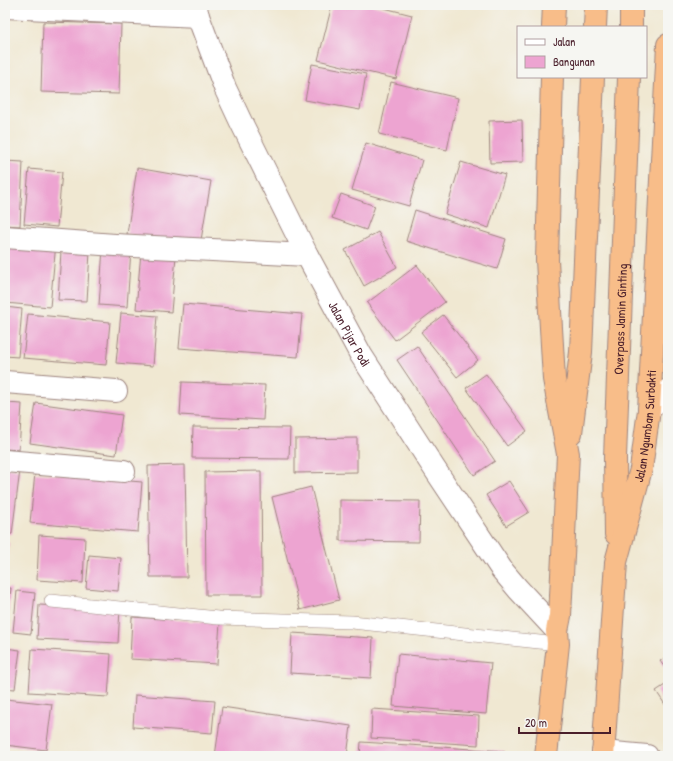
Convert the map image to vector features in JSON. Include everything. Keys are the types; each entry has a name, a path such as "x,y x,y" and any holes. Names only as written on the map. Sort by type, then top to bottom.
{"highway":[{"path":"554,5 554,26"},
{"path":"595,26 596,5"},
{"path":"630,26 631,5"},
{"name":"Jalan Ngumban Surbakti","path":"603,754 616,562 641,469 662,304 668,45"},
{"path":"552,78 547,260 554,379 569,445"},
{"path":"546,756 560,616 569,445 581,352 593,78"},
{"name":"Overpass Jamin Ginting","path":"616,562 615,458 629,78"}],"street":[{"path":"5,8 196,11"},
{"name":"Jalan Pijar Podi","path":"196,11 228,94 307,255 360,355 502,570 558,637"},
{"path":"5,237 115,245 307,255"},
{"path":"5,382 116,391"},
{"path":"649,410 668,390"},
{"path":"5,461 124,470"},
{"path":"603,754 647,756"}],"lane":[{"path":"51,601 218,618 352,622 558,637"}],"building":[{"path":"332,5 372,5 412,15 396,79 318,60"},
{"path":"43,22 121,24 119,94 41,92"},
{"path":"312,64 366,74 360,110 305,100"},
{"path":"391,82 458,98 447,150 379,134"},
{"path":"522,120 523,162 490,163 489,121"},
{"path":"366,143 422,160 409,206 352,190"},
{"path":"5,161 23,162 20,226 5,225"},
{"path":"461,162 505,175 489,228 445,214"},
{"path":"137,168 211,181 200,246 127,234"},
{"path":"29,169 62,172 57,227 24,224"},
{"path":"341,194 375,206 366,230 332,218"},
{"path":"415,210 506,239 497,269 406,241"},
{"path":"378,232 397,267 364,286 345,250"},
{"path":"5,239 56,243 50,307 5,303"},
{"path":"103,248 131,250 127,307 99,305"},
{"path":"61,251 90,252 87,301 58,300"},
{"path":"141,252 176,256 171,312 136,309"},
{"path":"417,265 445,302 395,340 367,303"},
{"path":"183,304 302,314 298,357 179,348"},
{"path":"5,307 22,309 18,357 5,356"},
{"path":"121,313 157,316 153,366 116,363"},
{"path":"28,314 110,322 106,365 23,358"},
{"path":"443,315 478,360 457,377 421,332"},
{"path":"417,346 495,461 474,475 397,360"},
{"path":"486,374 527,431 507,446 466,388"},
{"path":"182,382 265,385 263,420 180,415"},
{"path":"5,403 22,404 19,450 5,449"},
{"path":"36,403 122,415 116,455 30,443"},
{"path":"193,427 290,428 289,459 192,458"},
{"path":"357,438 357,472 295,473 295,439"},
{"path":"185,465 187,577 150,577 148,466"},
{"path":"5,468 20,470 12,534 5,534"},
{"path":"261,471 262,595 206,595 205,472"},
{"path":"35,473 142,482 138,532 30,523"},
{"path":"509,481 529,512 506,526 486,495"},
{"path":"311,487 339,600 300,610 272,497"},
{"path":"340,500 420,501 419,542 340,541"},
{"path":"39,535 85,538 83,583 37,580"},
{"path":"5,542 9,543 6,565 5,565"},
{"path":"89,555 121,558 118,591 86,588"},
{"path":"5,588 11,588 6,630 5,630"},
{"path":"17,591 35,593 31,634 13,632"},
{"path":"39,605 120,609 118,643 37,639"},
{"path":"132,617 220,623 217,664 130,659"},
{"path":"292,633 373,638 371,678 290,673"},
{"path":"5,648 20,650 15,689 5,688"},
{"path":"32,649 111,654 108,697 29,692"},
{"path":"398,654 491,663 486,714 393,706"},
{"path":"668,656 668,672 660,661"},
{"path":"668,683 668,709 656,691"},
{"path":"135,695 215,701 212,733 133,727"},
{"path":"5,699 52,704 46,750 5,745"},
{"path":"222,707 351,726 347,756 215,756"},
{"path":"372,709 479,716 478,745 371,738"},
{"path":"361,742 504,751 504,756 360,756"},
{"path":"83,752 112,755 112,756 83,756"}]}
